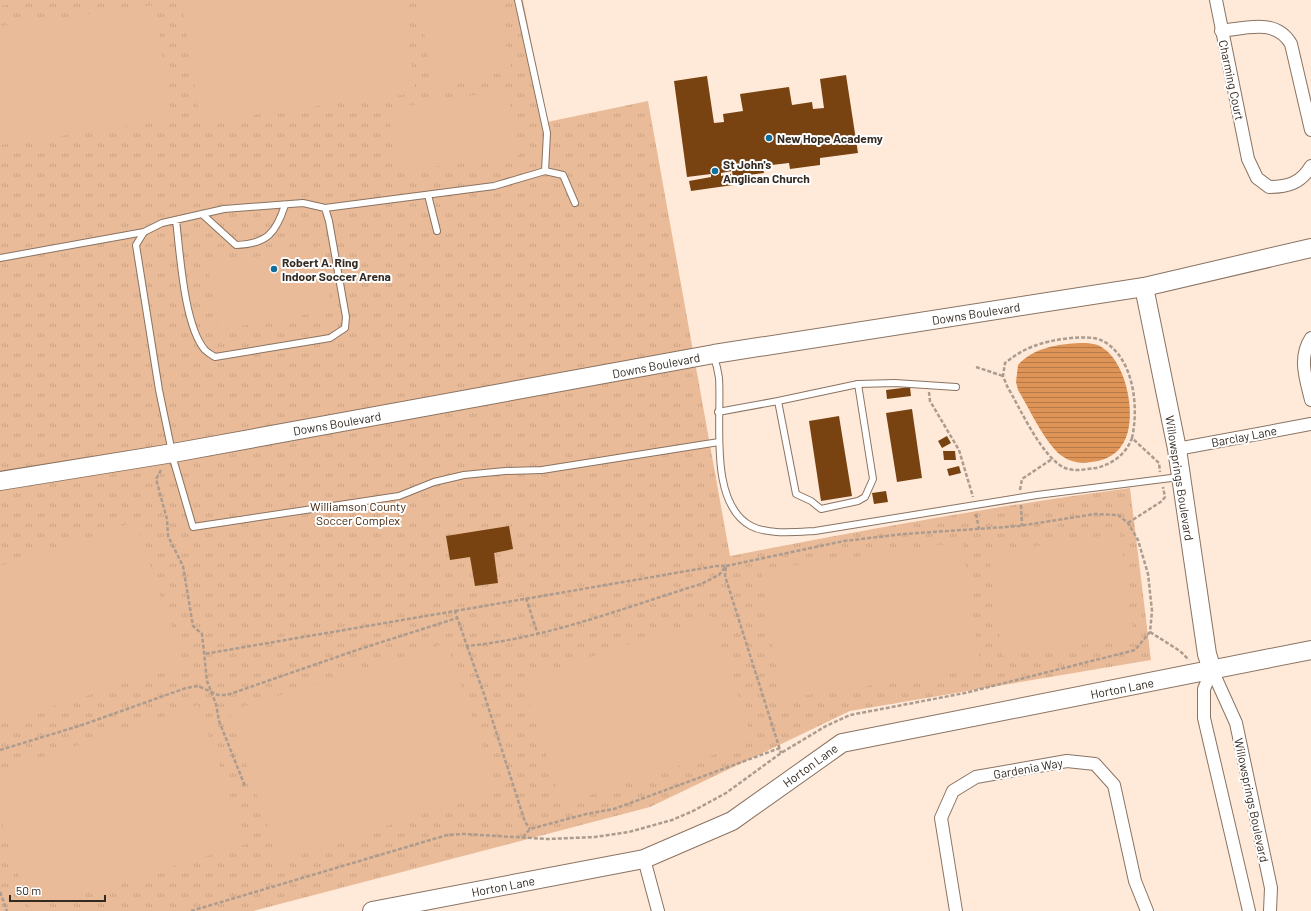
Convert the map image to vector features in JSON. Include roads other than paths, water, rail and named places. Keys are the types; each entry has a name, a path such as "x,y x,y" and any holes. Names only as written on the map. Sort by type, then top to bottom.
{"street":[{"name":"Charming Court","path":"1216,0 1221,31 1248,159 1257,178 1269,187 1283,187 1297,183 1305,176 1311,166"},
{"path":"1221,31 1260,27 1271,28 1285,34 1291,44 1311,130"},
{"name":"Downs Boulevard","path":"0,481 173,453 714,354 1144,287 1311,248"},
{"name":"Willowsprings Boulevard","path":"1144,287 1181,477 1207,654 1212,670 1236,722 1271,888 1271,911"},
{"path":"1311,338 1307,345 1303,361 1311,400"},
{"name":"Barclay Lane","path":"1176,449 1311,424"},
{"name":"Horton Lane","path":"372,911 644,860 732,821 842,743 1311,650"},
{"path":"1212,670 1204,689 1204,718 1249,911"},
{"name":"Gardenia Way","path":"956,911 941,818 953,791 976,778 1067,761 1095,764 1114,785 1135,881 1147,911"},
{"path":"644,860 658,911"},
{"path":"1264,911 1271,911"}],"lane":[{"path":"518,0 547,133 545,170"},
{"path":"0,258 144,232 162,224 224,209 303,203 325,208 494,186 545,170 563,175 575,203"},
{"path":"428,195 437,231"},
{"path":"202,214 236,245 251,245 268,238 279,224 285,204"},
{"path":"176,220 189,316 196,337 206,351 215,357 330,338 345,328 346,317 329,221 325,208"},
{"path":"144,232 136,245 159,390 174,462 193,527 399,496 434,482 464,475 505,470 542,470 719,442"},
{"path":"714,354 719,378 719,442 727,497 740,517 752,527 781,533 815,531 1037,495 1181,477"},
{"path":"718,412 858,384 895,383 956,386"},
{"path":"778,401 796,494 811,501 820,509 858,501 865,497 873,479 858,384"}],"place":[{"name":"New Hope Academy","path":"769,138"},
{"name":"St John's Anglican Church","path":"715,171"},
{"name":"Robert A. Ring Indoor Soccer Arena","path":"274,269"}],"park label":[{"name":"Williamson County Soccer Complex","path":"358,513"}]}
